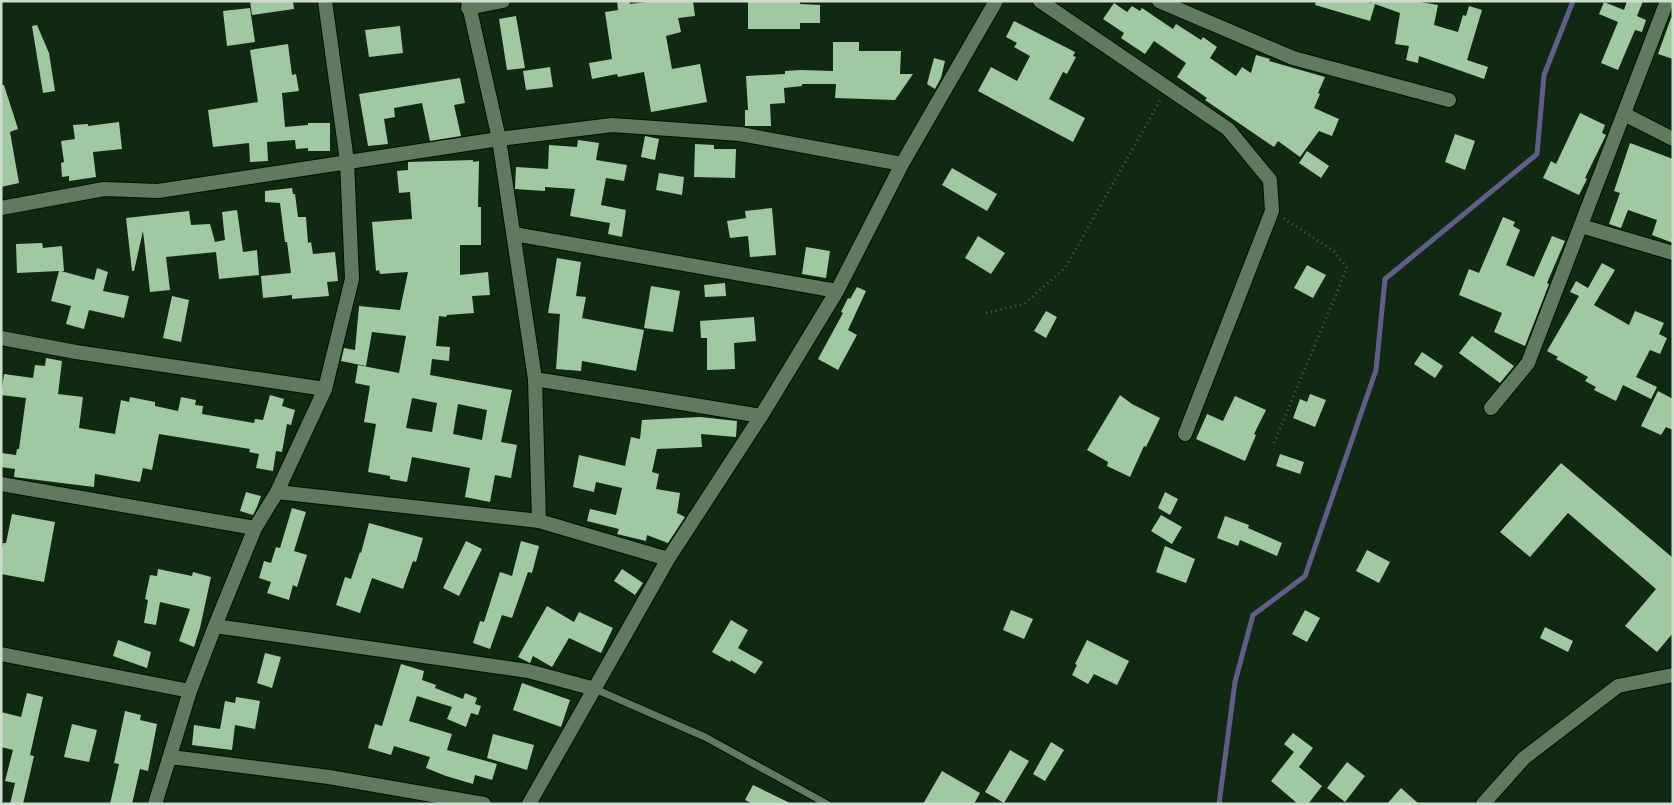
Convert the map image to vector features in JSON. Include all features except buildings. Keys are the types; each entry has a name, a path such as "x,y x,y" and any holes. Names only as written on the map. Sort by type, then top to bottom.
{"street":[{"path":"156,804 190,691 215,626 255,528 277,492 325,389 352,279 347,161 324,1"},
{"path":"503,1 468,4 499,138 535,379 539,521"},
{"path":"530,804 668,559 761,416 837,291 902,164 996,1"},
{"path":"1040,1 1228,129 1270,180 1272,210 1185,434"},
{"path":"1158,1 1293,58 1449,100"},
{"path":"1491,408 1528,362 1582,226 1667,1"},
{"path":"1624,114 1673,139"},
{"path":"1,208 104,189 158,192 499,138 612,125 740,134 902,164"},
{"path":"1582,226 1673,253"},
{"path":"514,234 837,291"},
{"path":"1,338 76,352 325,389"},
{"path":"535,379 761,416"},
{"path":"1,484 255,528"},
{"path":"277,492 539,521 668,559"},
{"path":"215,626 528,671 595,689"},
{"path":"1,654 190,691"},
{"path":"1483,804 1524,758 1618,686 1673,675"},
{"path":"171,756 329,777 484,804"}],"lane":[{"path":"595,689 705,737 827,804"}],"path":[{"path":"986,313 1024,304 1065,268 1167,88"},
{"path":"1272,210 1334,251 1347,268 1274,443"}],"waterway":[{"path":"1219,804 1235,682 1253,615 1305,576 1376,370 1385,279 1537,154 1544,75 1573,1"}]}
